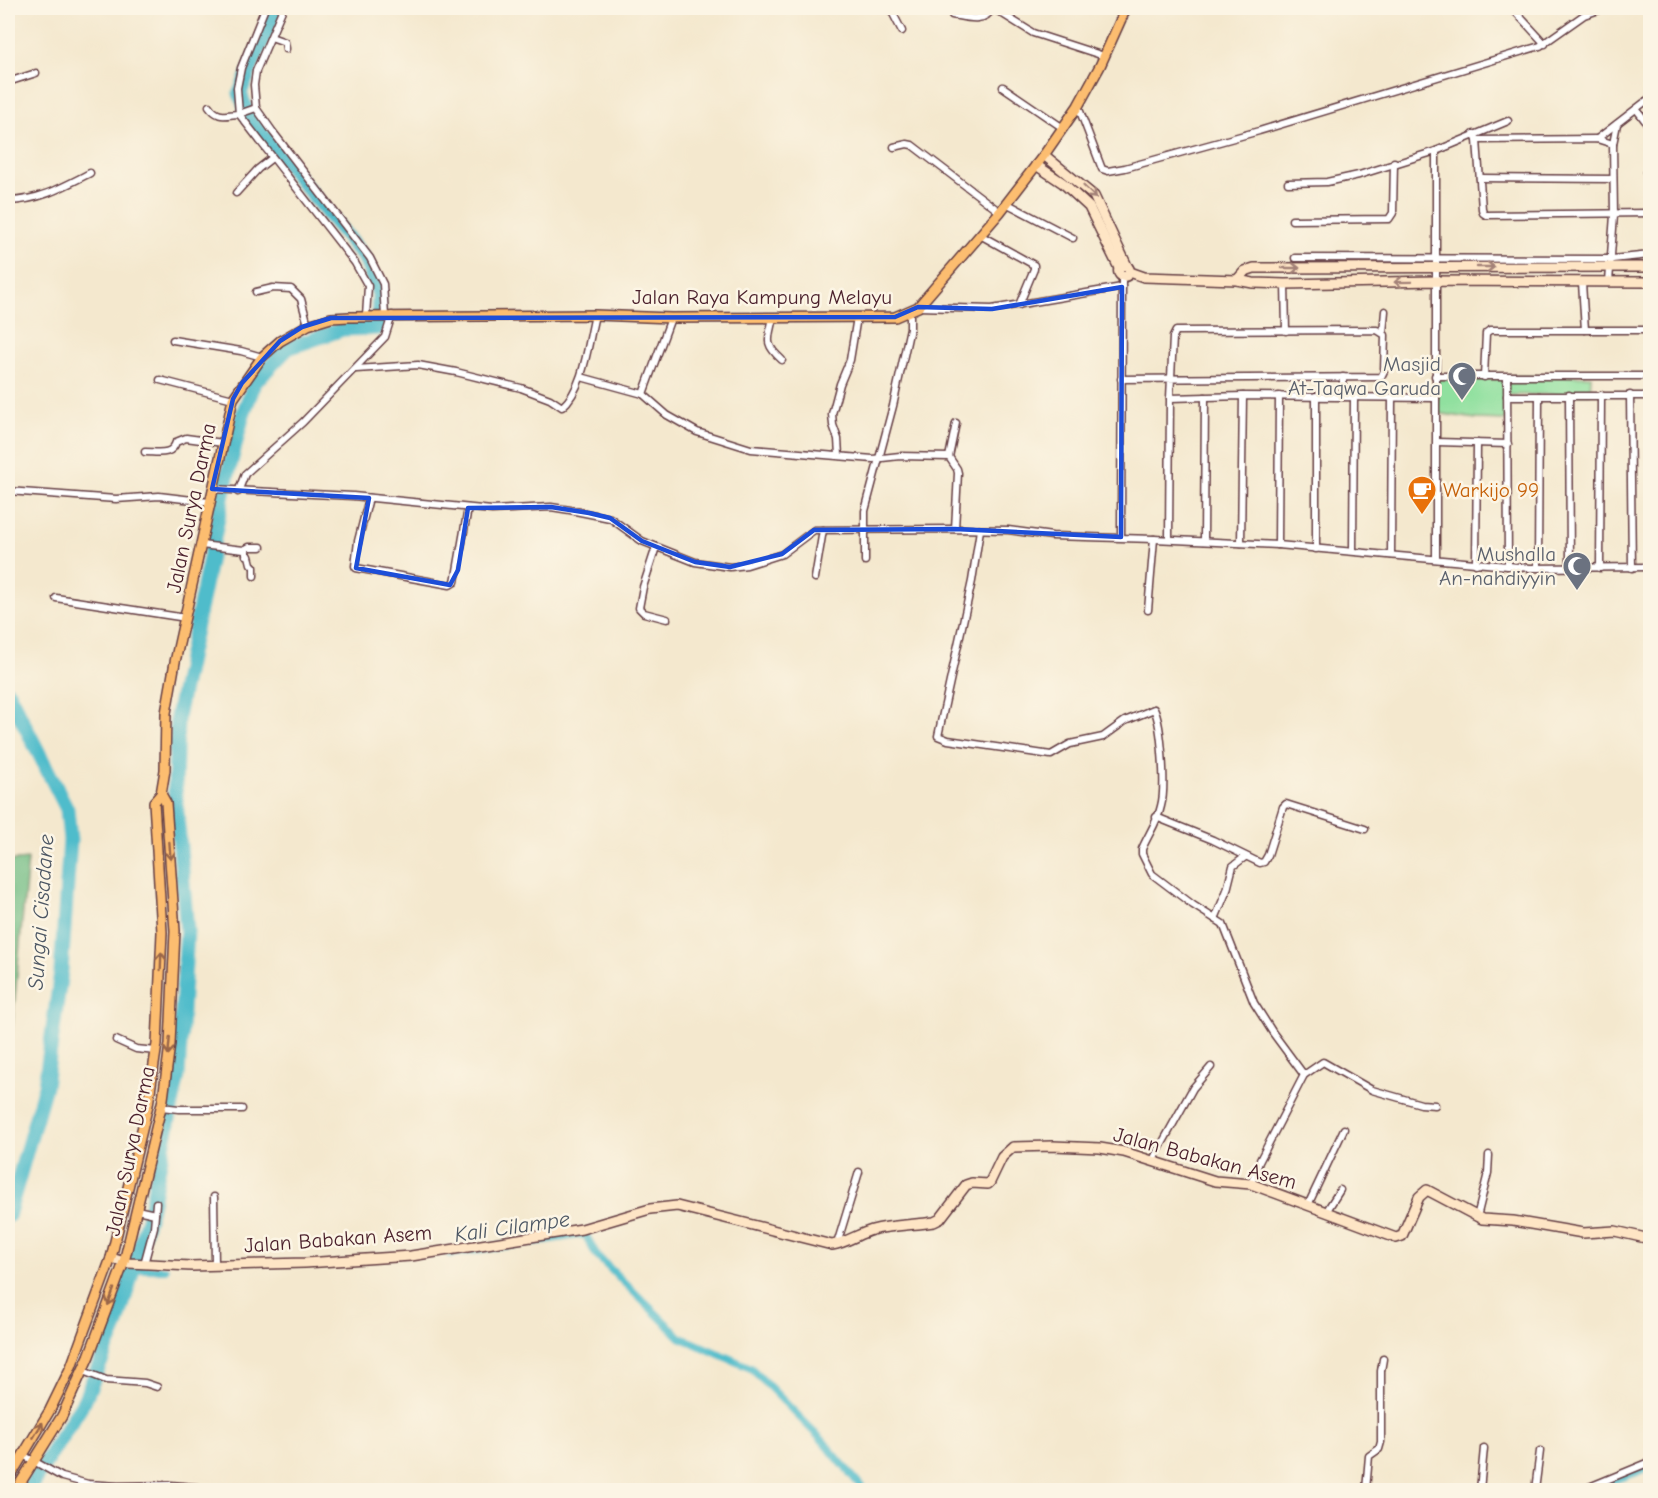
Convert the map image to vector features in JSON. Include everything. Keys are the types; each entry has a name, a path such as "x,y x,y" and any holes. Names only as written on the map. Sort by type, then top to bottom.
{"main road":[{"name":"Jalan Raya Kampung Melayu","path":"379,316 895,317 914,310 1000,212 1063,129 1078,106 1126,8"},
{"name":"Jalan Surya Darma","path":"8,1480 51,1410 71,1367 111,1258 148,1105 156,1052 162,932 154,802 160,795 165,770 166,713 203,545 209,502 214,489 233,399 262,357 280,341 308,325 332,318 379,316"},
{"name":"Jalan Surya Darma","path":"16,1491 36,1462 84,1371 126,1262 163,1107 170,1044 175,931 166,803 160,795"}],"street":[{"path":"238,492 245,474 279,445 385,338 365,278 272,158 241,113 237,88 241,68 265,8"},
{"path":"282,8 256,71 255,108 370,258 383,284 379,316"},
{"path":"890,8 902,32"},
{"path":"951,15 981,18 991,12 992,8 1034,33 1104,56"},
{"path":"1512,8 1545,44"},
{"path":"1078,106 1102,170 1108,171 1259,131 1545,44 1580,18 1595,9 1605,8"},
{"path":"271,37 285,42 285,49"},
{"path":"8,82 36,73"},
{"path":"1003,87 1063,129"},
{"path":"1597,139 1650,98"},
{"path":"209,106 224,117 255,108"},
{"path":"1637,110 1650,127"},
{"path":"1288,183 1339,180 1476,137 1508,121"},
{"path":"1609,282 1612,263 1614,144 1617,123"},
{"path":"1476,137 1597,139 1614,144"},
{"path":"1476,137 1482,209 1486,215 1650,213"},
{"path":"894,147 912,145 1000,212"},
{"path":"1436,150 1436,558"},
{"path":"1044,155 1094,196 1124,270 1122,287 1121,537"},
{"path":"236,193 258,169 272,158"},
{"path":"1292,220 1389,219 1393,213 1394,162"},
{"path":"1036,165 1063,183 1089,207 1124,270 1139,277 1285,284 1435,281 1650,282"},
{"path":"8,201 27,200 51,193 90,173"},
{"path":"1480,178 1613,179"},
{"path":"1006,203 1073,238"},
{"path":"980,235 1034,265 1019,305"},
{"path":"1612,263 1650,255"},
{"path":"1295,258 1436,263"},
{"path":"1237,280 1245,271 1254,268 1436,263 1612,263 1650,267"},
{"path":"1582,283 1585,330"},
{"path":"1285,284 1286,331"},
{"path":"865,561 865,510 914,310 992,309 1122,287"},
{"path":"256,292 273,288 291,289 301,299 308,325"},
{"path":"1121,379 1378,378 1383,376 1385,362 1383,333 1385,310"},
{"path":"356,369 418,365 513,386 550,399 562,407 573,394 581,377 595,315"},
{"path":"839,455 832,414 840,384 850,360 857,317"},
{"path":"643,394 671,318"},
{"path":"773,318 768,344 772,352 782,360"},
{"path":"1169,539 1170,398 1175,332 1178,330 1377,330 1383,333"},
{"path":"1484,377 1484,339 1488,331 1650,330"},
{"path":"173,340 241,351 262,357"},
{"path":"1436,376 1650,376"},
{"path":"1507,376 1508,566"},
{"path":"581,377 643,394 667,415 708,437 751,449 879,458 949,457"},
{"path":"1343,377 1343,396"},
{"path":"160,380 233,399"},
{"path":"1569,395 1570,568"},
{"path":"1600,568 1601,395"},
{"path":"1630,395 1632,568"},
{"path":"1242,543 1243,396"},
{"path":"1278,545 1279,396"},
{"path":"1316,396 1316,549"},
{"path":"1170,398 1354,396 1436,398"},
{"path":"1353,551 1354,396"},
{"path":"1507,396 1650,396"},
{"path":"1538,568 1539,396"},
{"path":"1204,541 1205,397"},
{"path":"1391,555 1392,397"},
{"path":"955,529 957,469 949,457 956,423"},
{"path":"145,452 169,452 174,450 176,442 186,438 223,443"},
{"path":"1437,442 1508,444"},
{"path":"1476,564 1477,443"},
{"path":"214,489 419,501 492,510 551,507 610,518 628,533 656,547 695,562 730,567 747,565 782,554 812,532 955,529 1008,530 1052,536 1154,538 1278,545 1538,568 1650,567"},
{"path":"8,491 116,499 159,496 209,502"},
{"path":"369,498 358,541 356,568 450,585 456,578 468,508"},
{"path":"815,579 824,530"},
{"path":"980,530 972,581 938,736 948,740 1051,754 1070,744 1103,737 1125,721 1154,709 1162,762 1162,806 1142,849 1142,854 1152,874 1223,924 1254,1003 1272,1033 1304,1075"},
{"path":"1148,610 1154,538"},
{"path":"203,545 246,549 261,547"},
{"path":"656,547 639,608 644,613 667,619"},
{"path":"246,549 246,555 249,556 254,567 254,576"},
{"path":"56,598 186,618"},
{"path":"1156,817 1213,840 1260,863 1266,860 1283,807 1286,804 1365,829"},
{"path":"1215,919 1227,890 1233,866 1245,857"},
{"path":"116,1040 136,1048 156,1052"},
{"path":"1251,1184 1262,1155 1304,1075 1323,1062 1372,1090 1421,1104 1436,1105"},
{"path":"1153,1160 1193,1088 1211,1067"},
{"path":"163,1107 179,1110 242,1109"},
{"path":"1308,1205 1344,1129"},
{"name":"Jalan Babakan Asem","path":"111,1258 143,1264 191,1266 305,1263 411,1256 582,1229 650,1209 669,1206 677,1206 832,1245 872,1230 934,1222 940,1219 966,1185 988,1184 1002,1157 1013,1147 1053,1146 1100,1148 1124,1152 1215,1181 1251,1184 1399,1238 1402,1236 1419,1197 1427,1190 1477,1217 1583,1233 1615,1231 1650,1239"},
{"path":"1477,1217 1488,1173 1489,1155"},
{"path":"837,1244 859,1172"},
{"path":"1326,1212 1340,1190"},
{"path":"214,1197 215,1264"},
{"path":"143,1264 154,1227 156,1203"},
{"path":"139,1211 154,1214"},
{"path":"1366,1491 1369,1456 1379,1449 1381,1442 1383,1359"},
{"path":"84,1371 117,1382 140,1383 157,1387"},
{"path":"1480,1491 1484,1448"},
{"path":"1536,1491 1540,1451"},
{"path":"23,1455 62,1477 88,1484 171,1485 229,1491"},
{"path":"1581,1491 1650,1462"}],"highlighted area":[{"path":"1122,287 1121,537 955,529 814,530 782,554 730,567 695,562 642,541 610,518 589,513 551,507 468,508 458,570 450,585 356,568 369,498 212,489 233,399 242,383 280,341 302,327 331,318 895,317 918,307 992,309"}],"green space":[{"path":"1508,376 1591,376 1590,394 1507,395"},
{"path":"1438,379 1505,379 1505,420 1476,419 1437,413"},
{"path":"28,859 8,1071 8,861"}],"waterway":[{"path":"28,1490 84,1401 117,1324 150,1211 178,1075 187,931 175,789 177,717 224,489 243,414 255,382 288,348 343,329 378,328 379,294 365,259 249,117 240,93 277,8"},
{"name":"Sungai Cisadane","path":"8,692 67,809 70,840 61,972 45,1086 8,1216"},
{"name":"Kali Cilampe","path":"450,1254 585,1234 597,1256 680,1337 751,1368 823,1441 864,1490"},
{"name":"Kali Cilampe","path":"133,1269 165,1269"},
{"name":"Kali Cilampe","path":"1601,1485 1650,1467"}],"place":[{"name":"Masjid At-Taqwa Garuda","path":"1462,402"},
{"name":"Warkijo 99","path":"1422,516"},
{"name":"Mushalla An-nahdiyyin","path":"1577,592"}]}
